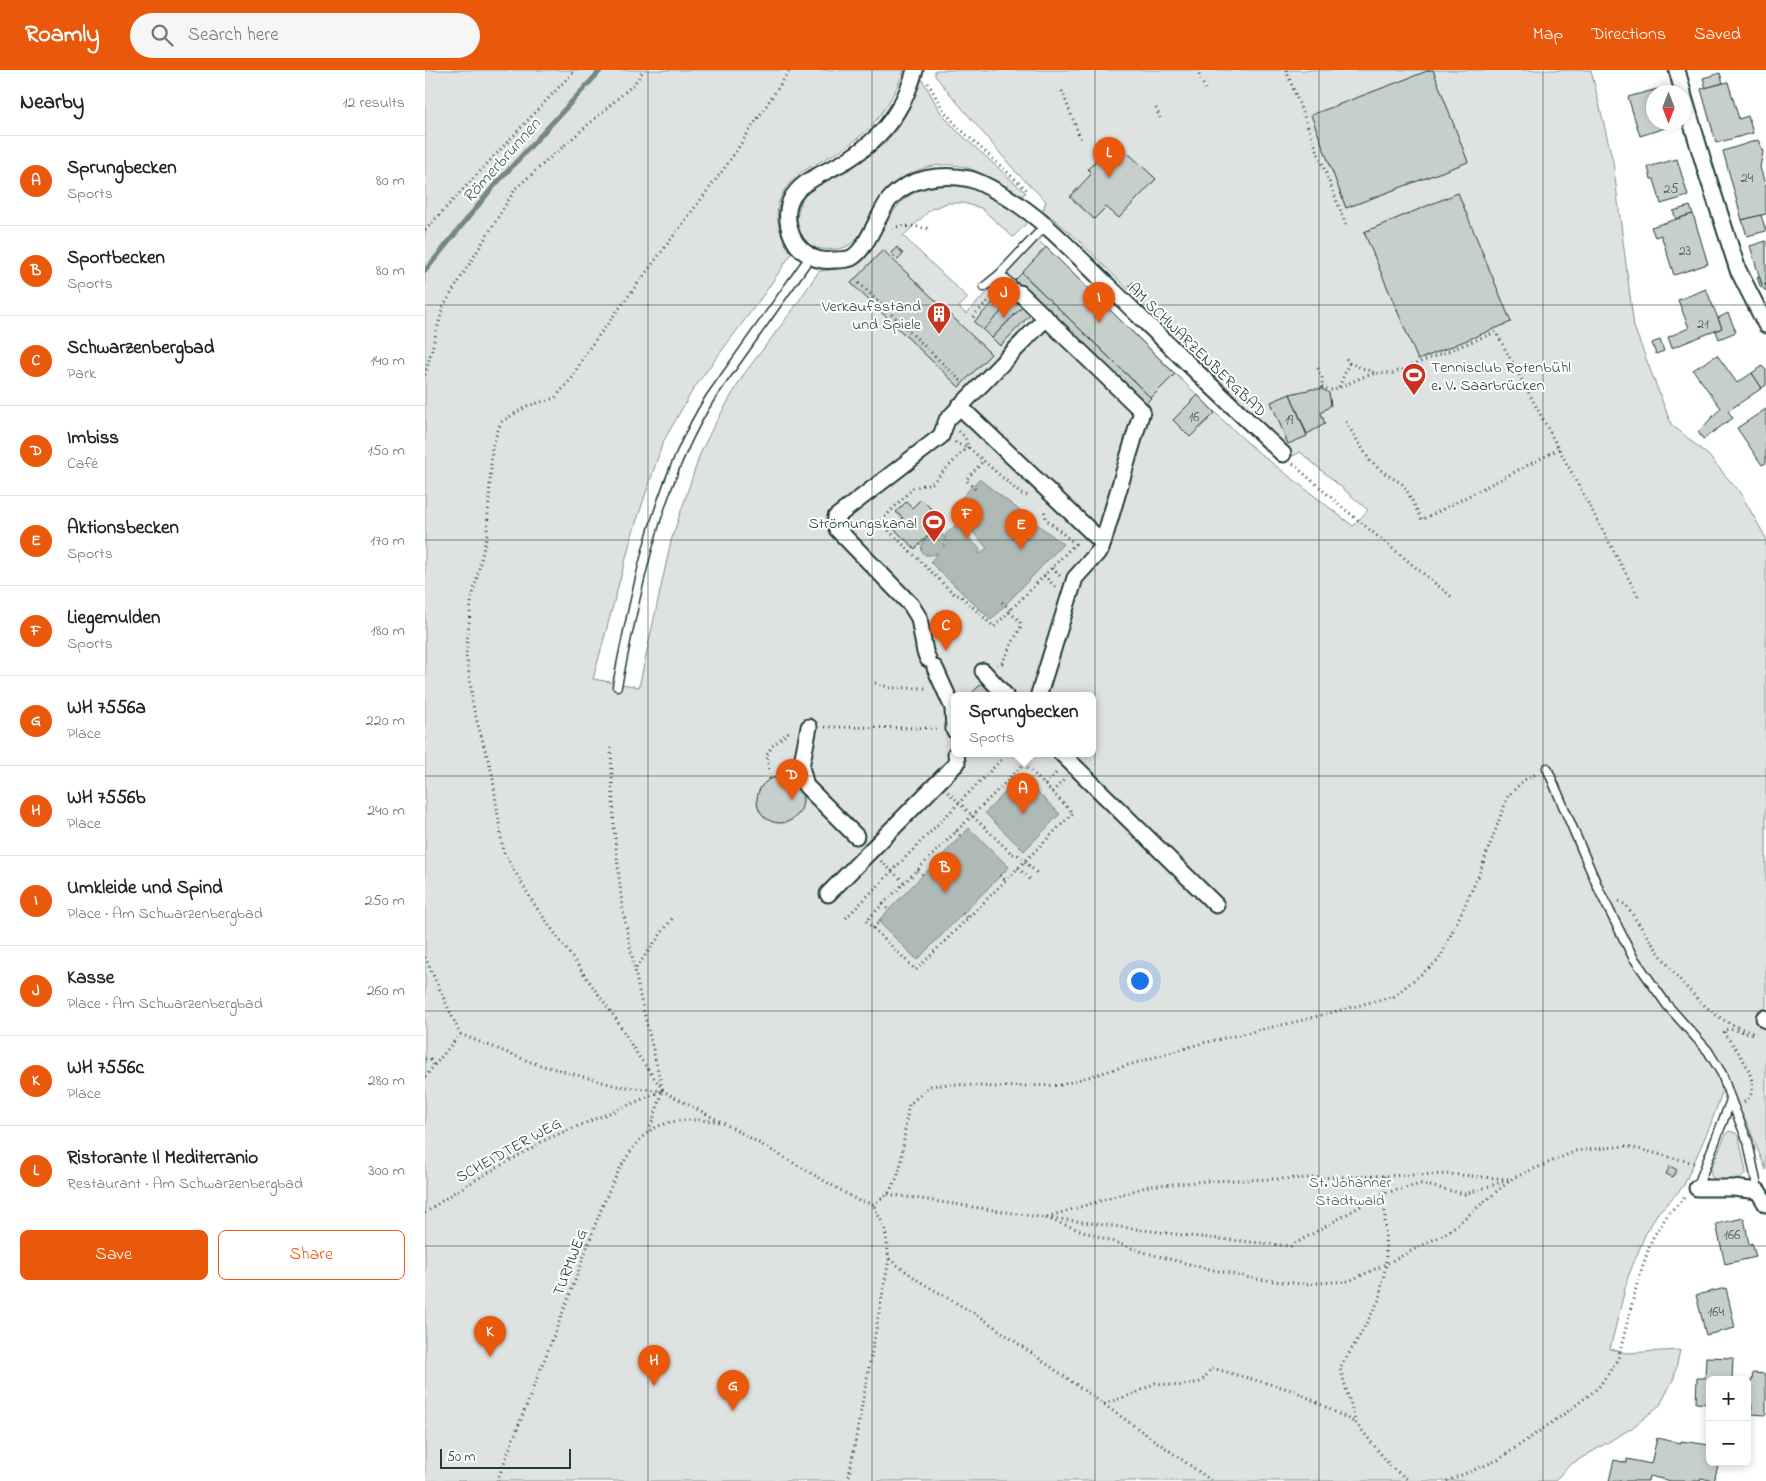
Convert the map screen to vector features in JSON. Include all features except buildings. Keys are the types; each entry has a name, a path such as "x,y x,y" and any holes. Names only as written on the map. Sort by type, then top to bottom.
{"street":[{"path":"1677,70 1681,85"},
{"path":"810,256 798,246 792,236 788,210 793,196 806,182 843,162 870,143 890,122 920,73"},
{"path":"1691,120 1738,270 1766,326"},
{"name":"AM SCHWARZENBERGBAD","path":"810,256 825,261 851,258 859,251 889,200 902,188 933,177 954,176 972,180 1015,201 1046,226 1283,454"},
{"path":"1019,293 1142,411 1101,549 1075,578 1040,692"},
{"path":"951,703 925,652 919,618 911,605 837,529 836,517 941,436 947,420 959,406 1046,318"},
{"path":"959,406 1103,543"},
{"path":"983,671 1002,692"},
{"path":"803,726 801,767 806,786 856,836"},
{"path":"828,894 957,763 956,757"},
{"path":"1065,757 1216,905"},
{"path":"1697,1188 1733,1188 1758,1191 1766,1204"}],"lane":[{"path":"984,287 1000,274 1046,226"},
{"path":"617,686 628,628 651,537 681,448 710,398 810,256"},
{"path":"1000,274 1019,293"},
{"path":"1547,768 1600,892 1633,958 1667,1005 1708,1051 1722,1074 1748,1142 1758,1191"},
{"path":"1697,1188 1704,1165 1732,1102"}],"path":[{"path":"425,230 575,70"},
{"path":"425,375 443,307 516,188 633,85 645,70"},
{"path":"663,1091 637,1054 617,1019 534,904 503,851 492,773 474,711 467,662 466,653 470,613 487,534 493,447 501,422 527,406 555,398 572,378 585,354 726,166 790,70"},
{"path":"1197,70 1205,89"},
{"path":"1286,70 1346,225"},
{"path":"920,73 944,111 957,127 1027,189 1031,197 1028,211"},
{"path":"1062,91 1081,140"},
{"path":"1156,108 1161,118"},
{"path":"874,228 913,226 929,229"},
{"path":"859,283 963,383"},
{"path":"979,317 974,315 992,297 995,300"},
{"path":"979,310 983,313"},
{"path":"1345,356 1349,363 1376,373 1393,373 1496,332 1639,598"},
{"path":"1339,387 1349,363"},
{"path":"1318,368 1322,377 1322,387 1328,390 1334,390 1376,373"},
{"path":"1346,422 1371,462 1404,485 1422,520 1559,449"},
{"path":"959,431 965,436 967,447"},
{"path":"957,444 967,447 1021,494 1033,497"},
{"path":"967,447 932,483 913,488 880,522 955,595 960,595 994,627 1075,544 1046,519 1044,507"},
{"path":"1283,454 1342,507 1453,598"},
{"path":"975,489 966,480 983,461"},
{"path":"1052,568 1058,574"},
{"path":"1044,576 1057,588"},
{"path":"1003,602 1019,621"},
{"path":"875,683 891,688 945,688"},
{"path":"770,779 767,755 772,746 803,726 951,729"},
{"path":"611,748 614,827 622,906 663,1091 649,1132"},
{"path":"1024,757 1024,764 1073,813 916,970 866,921 1024,764"},
{"path":"846,918 1003,758"},
{"path":"1045,785 1061,768"},
{"path":"425,957 460,1034 533,1063 617,1086 663,1091 859,1201 873,1204 888,1194 897,1178 901,1163 905,1122 909,1105 929,1086 952,1084 994,1087 1061,1085 1203,1042 1299,1021 1394,996 1439,960 1478,877 1508,796 1524,780 1547,768"},
{"path":"1052,792 1068,776"},
{"path":"958,802 1012,854 1017,854 1039,875"},
{"path":"956,831 961,837"},
{"path":"1018,868 1032,881"},
{"path":"891,870 905,883"},
{"path":"918,870 923,875"},
{"path":"1000,875 1006,881"},
{"path":"1600,892 1626,905 1685,986 1713,1012 1727,1023 1750,1031 1763,1023"},
{"path":"883,904 889,910"},
{"path":"963,913 968,918"},
{"path":"635,969 674,916"},
{"path":"873,928 882,919"},
{"path":"924,953 929,958"},
{"path":"1749,1034 1728,1028 1724,1030 1725,1035 1753,1066"},
{"path":"425,1077 460,1034"},
{"path":"425,1059 430,1060 435,1066"},
{"name":"SCHEIDTER WEG","path":"425,1213 453,1194 547,1139 663,1091"},
{"path":"1732,1102 1747,1100 1757,1095"},
{"name":"TURMWEG","path":"497,1481 573,1289 605,1201 633,1147 649,1132 671,1122 694,1119 723,1123"},
{"path":"888,1194 1045,1218 1291,1246 1384,1193 1421,1184 1465,1194 1511,1179 1576,1151 1626,1146 1704,1165"},
{"path":"1045,1218 1149,1186 1207,1181 1448,1174 1511,1179"},
{"path":"1384,1176 1386,1264 1379,1300 1358,1340 1340,1368 1356,1423 1392,1468 1410,1481"},
{"path":"1045,1218 1143,1252 1255,1279 1303,1284 1349,1282 1448,1232 1511,1179"},
{"path":"1447,1481 1497,1460 1567,1412 1598,1388 1617,1359 1638,1280 1652,1239 1669,1213 1697,1188"},
{"path":"848,1481 889,1259 885,1229 873,1204"},
{"path":"889,1259 919,1281 982,1318 1212,1481"},
{"path":"1104,1404 1136,1393 1155,1383 1177,1386 1201,1382 1212,1368 1295,1390 1356,1423"}],"green space":[{"name":"St. Johanner Stadtwald","path":"425,70 904,70 887,105 870,128 848,146 800,173 783,193 777,212 778,222 792,253 694,388 663,442 633,532 593,679 639,687 671,541 700,454 712,429 744,374 792,311 819,271 842,268 858,263 868,254 890,217 907,197 924,188 938,184 966,186 979,191 1005,205 1028,222 1013,237 981,208 963,203 947,203 931,209 903,236 968,298 959,307 966,314 1038,240 1258,452 1353,526 1368,510 1300,452 1293,456 1229,389 1145,310 1147,308 1075,237 1043,210 1046,201 1016,172 935,76 935,70 1591,70 1613,162 1634,327 1671,424 1708,455 1741,494 1766,538 1766,1170 1748,1125 1724,1087 1710,1126 1683,1187 1657,1214 1645,1235 1628,1277 1610,1349 1626,1353 1680,1350 1674,1378 1660,1405 1632,1428 1568,1466 1555,1481 425,1481"},
{"path":"922,79 940,111 955,129 1026,193 1021,196 986,175 964,167 940,165 929,167 906,176 888,190 880,199 853,243 838,249 821,249 808,245 798,230 797,222 800,206 807,193 858,163 879,148 898,127 905,116"},
{"path":"1729,1131 1736,1133 1739,1137 1746,1172 1740,1179 1725,1182 1711,1176 1711,1168"}],"shaded area":[{"path":"979,479 1063,544 991,620 930,562 938,553 925,555 921,549 925,540 935,531 941,533 944,537 944,547 947,541 945,535 956,525 981,550 979,554 987,548 952,508"},
{"path":"1021,776 1060,814 1024,851 985,813"},
{"path":"969,828 1009,867 917,960 878,921"}],"waterway":[{"name":"Römerbrunnen","path":"425,271 493,187 601,70"}],"place":[{"name":"Ristorante Il Mediterranio","path":"1109,178"},
{"name":"Kasse","path":"1004,318"},
{"name":"Umkleide und Spind","path":"1099,323"},
{"name":"Verkaufsstand und Spiele","path":"939,335"},
{"name":"Tennisclub Rotenbühl e. V. Saarbrücken","path":"1414,396"},
{"name":"Liegemulden","path":"967,539"},
{"name":"Strömungskanal","path":"934,543"},
{"name":"Aktionsbecken","path":"1021,550"},
{"name":"Schwarzenbergbad","path":"946,651"},
{"name":"Imbiss","path":"792,800"},
{"name":"Sprungbecken","path":"1023,814"},
{"name":"Sportbecken","path":"945,893"},
{"name":"WH 7556c","path":"490,1357"},
{"name":"WH 7556b","path":"654,1386"},
{"name":"WH 7556a","path":"733,1411"}]}
